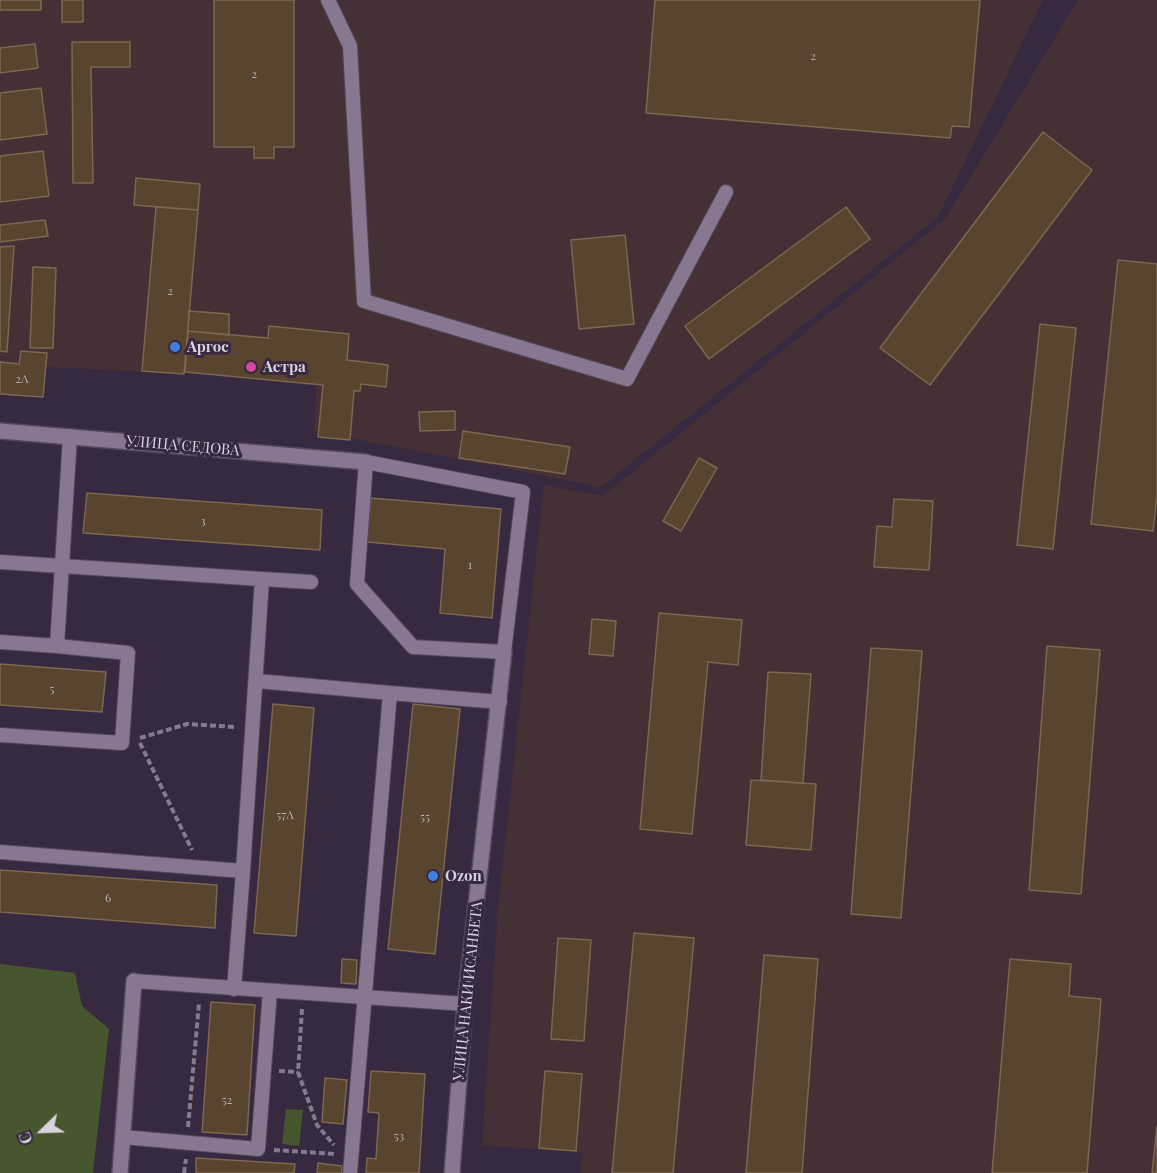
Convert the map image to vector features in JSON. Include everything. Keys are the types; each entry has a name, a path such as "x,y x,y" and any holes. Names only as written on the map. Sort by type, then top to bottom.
{"street":[{"name":"УЛИЦА СЕДОВА","path":"0,431 366,462"},
{"name":"УЛИЦА НАКИ ИСАНБЕТА","path":"453,1173 465,1004 504,652"},
{"path":"120,1173 134,981"}],"lane":[{"path":"328,0 350,46 364,301 627,379 726,192"},
{"path":"57,646 70,436"},
{"path":"366,462 523,492 504,652 413,647 357,584 366,462"},
{"path":"0,562 310,582"},
{"path":"234,988 254,728 262,579"},
{"path":"0,642 128,653 122,743 0,735"},
{"path":"257,681 500,702"},
{"path":"350,1173 390,693"},
{"path":"0,852 243,871"},
{"path":"134,981 465,1004"},
{"path":"123,1137 258,1149 270,991"}],"path":[{"path":"124,710 201,867"},
{"path":"138,738 187,723 254,728"},
{"path":"184,1173 201,986"},
{"path":"258,1149 342,1154 317,1125 298,1072 303,993"}],"shaded area":[{"path":"0,0 1043,0 938,217 601,487 314,431 317,379 0,365"},
{"path":"1078,0 1157,0 1157,1173 581,1173 583,1153 482,1145 498,909 544,485 603,496 945,219"}],"green space":[{"path":"0,964 75,973 82,1006 109,1029 93,1173 0,1173"},
{"path":"286,1109 303,1110 299,1146 282,1144"}],"building":[{"path":"0,0 41,0 41,10 0,10"},
{"path":"62,0 83,0 83,22 62,22"},
{"path":"214,0 294,0 294,147 274,147 274,158 254,158 254,147 214,147"},
{"path":"655,0 980,0 969,127 952,126 950,138 646,113"},
{"path":"72,42 130,42 130,67 91,67 93,183 73,183"},
{"path":"35,44 38,68 0,73 0,48"},
{"path":"41,88 47,134 0,140 0,93"},
{"path":"1043,132 1092,170 930,385 880,348"},
{"path":"43,151 49,196 0,202 0,156"},
{"path":"136,178 200,184 198,210 134,205"},
{"path":"156,207 198,210 184,374 142,371"},
{"path":"846,207 870,239 709,359 685,326"},
{"path":"45,220 48,236 0,242 0,225"},
{"path":"625,235 634,324 579,329 571,240"},
{"path":"14,246 7,352 0,351 0,247"},
{"path":"1118,260 1157,264 1157,496 1153,531 1091,524"},
{"path":"33,267 56,268 53,348 30,348"},
{"path":"189,311 229,314 229,335 188,331"},
{"path":"1040,324 1076,328 1053,549 1017,545"},
{"path":"269,326 349,334 347,360 388,365 386,387 361,384 360,391 354,391 350,440 318,437 323,385 185,372 188,331 268,338"},
{"path":"21,351 47,353 43,397 0,394 0,362 19,364"},
{"path":"455,411 455,430 420,431 419,412"},
{"path":"463,431 570,447 565,474 459,458"},
{"path":"699,458 717,468 681,531 663,521"},
{"path":"87,493 322,510 320,550 83,533"},
{"path":"371,498 501,509 492,618 440,613 445,549 367,542"},
{"path":"894,499 933,501 929,570 874,567 877,526 892,527"},
{"path":"659,613 742,620 738,665 708,662 692,834 640,829"},
{"path":"592,619 616,621 613,656 589,654"},
{"path":"1047,646 1100,650 1081,894 1029,890"},
{"path":"871,648 922,651 901,918 851,914"},
{"path":"0,664 106,672 102,712 0,705"},
{"path":"768,672 811,674 803,783 761,780"},
{"path":"273,704 314,708 296,936 254,933"},
{"path":"413,704 460,709 435,954 388,949"},
{"path":"751,780 816,784 811,850 746,845"},
{"path":"0,870 217,885 215,928 0,912"},
{"path":"634,933 694,938 673,1173 612,1173"},
{"path":"558,938 591,940 584,1041 551,1039"},
{"path":"764,955 818,959 802,1173 746,1173"},
{"path":"342,959 357,960 356,984 341,983"},
{"path":"1010,959 1071,964 1069,996 1101,999 1087,1173 992,1173"},
{"path":"211,1002 255,1005 247,1135 202,1132"},
{"path":"371,1071 425,1074 419,1173 366,1173 367,1158 376,1159 379,1113 368,1112"},
{"path":"545,1071 582,1074 576,1151 539,1148"},
{"path":"325,1078 347,1080 343,1124 322,1122"},
{"path":"1157,1126 1157,1173 1152,1173"},
{"path":"196,1158 295,1164 294,1173 196,1173"},
{"path":"318,1163 342,1166 342,1173 317,1173"}],"place":[{"name":"Аргос","path":"175,347"},
{"name":"Астра","path":"251,367"},
{"name":"Ozon","path":"433,876"}]}
